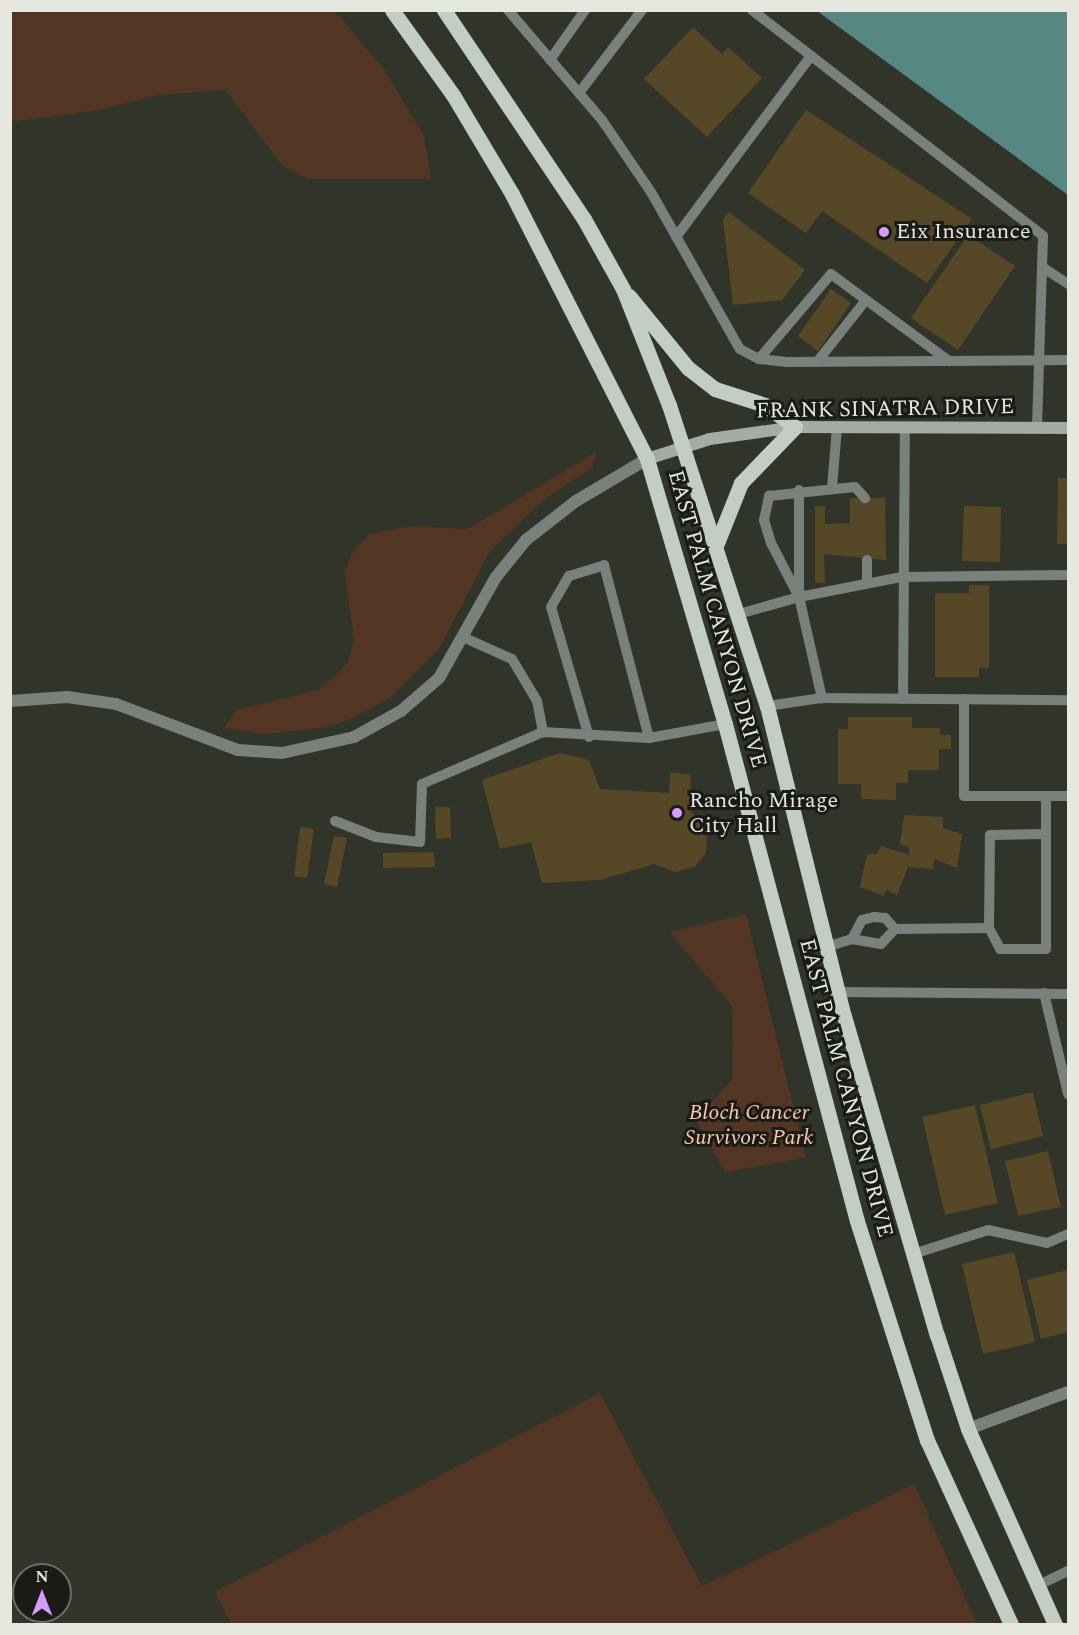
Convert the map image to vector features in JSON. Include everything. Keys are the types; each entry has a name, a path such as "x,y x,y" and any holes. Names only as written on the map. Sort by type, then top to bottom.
{"main road":[{"name":"EAST PALM CANYON DRIVE","path":"392,10 453,95 512,194 648,459 725,724 860,1232 927,1440 1011,1624"},
{"name":"EAST PALM CANYON DRIVE","path":"444,10 527,129 623,289 683,446 717,543 767,706 837,992 913,1254 968,1429 1054,1624"},
{"path":"623,289 688,368 715,389 765,405 795,427 741,483 729,524 717,543"},
{"name":"FRANK SINATRA DRIVE","path":"648,459 683,446 795,427 1068,428"}],"street":[{"name":"FRANK SINATRA DRIVE","path":"10,701 90,699 211,743 282,753 326,746 379,725 427,690 465,638 496,577 526,540 576,501 648,459"},
{"path":"968,1429 1068,1392"}],"lane":[{"path":"508,10 579,93 676,237 728,334 740,349 759,359 817,362 1068,360"},
{"path":"550,60 585,10"},
{"path":"579,93 642,10"},
{"path":"752,10 1043,236 1037,428"},
{"path":"676,237 811,56"},
{"path":"1042,267 1068,284"},
{"path":"759,359 831,274 949,361"},
{"path":"817,362 866,300"},
{"path":"832,488 837,427"},
{"path":"903,699 902,577 905,427"},
{"path":"799,597 782,571 764,520 769,496 799,490 855,488 865,498"},
{"path":"799,490 799,597 822,698"},
{"path":"867,560 867,582"},
{"path":"589,736 551,607 569,576 604,566 649,738"},
{"path":"739,614 799,597 902,577 1068,575"},
{"path":"465,638 512,659 537,701 543,732"},
{"path":"767,706 822,698 1068,700"},
{"path":"964,699 964,796 1068,796"},
{"path":"335,821 376,837 420,842 422,784 543,732 649,738 725,724"},
{"path":"1046,834 990,835 989,928 1000,949 1047,949 1047,796"},
{"path":"852,939 862,920 874,917 885,918 895,929"},
{"path":"826,947 852,939 881,944 895,929 989,928"},
{"path":"837,992 1068,994"},
{"path":"1044,993 1068,1094"},
{"path":"913,1254 988,1230 1047,1243 1068,1234"},
{"path":"1037,1586 1068,1571"}],"green space":[{"path":"10,11 335,11 386,72 424,136 431,179 308,179 282,165 226,90 156,95 100,110 11,122"},
{"path":"596,452 593,467 543,500 490,551 439,649 390,698 347,721 321,728 264,734 224,728 236,710 318,690 347,664 354,641 345,572 352,553 369,534 412,526 468,529"},
{"name":"Bloch Cancer Survivors Park","path":"746,914 806,1158 725,1172 696,1120 733,1079 732,1006 670,932"},
{"path":"600,1393 702,1586 914,1484 977,1624 231,1624 215,1592"}],"water":[{"path":"817,11 1068,11 1068,195"}],"building":[{"path":"693,27 722,54 728,47 762,78 707,137 644,79"},
{"path":"806,110 972,219 927,283 822,211 806,233 748,193"},
{"path":"729,212 805,270 782,300 733,305 723,219"},
{"path":"968,235 1015,266 958,350 911,318"},
{"path":"831,289 851,303 818,351 798,336"},
{"path":"1058,478 1068,478 1068,544 1057,544"},
{"path":"850,498 885,498 886,560 824,554 825,583 815,583 815,506 825,506 825,524 850,523"},
{"path":"964,506 1001,507 1000,562 962,561"},
{"path":"969,585 989,585 989,668 979,668 979,677 935,677 935,593 969,593"},
{"path":"848,717 912,717 912,728 940,728 940,735 951,735 951,749 939,749 939,770 908,770 908,783 896,783 896,800 861,799 861,784 838,784 838,729 848,729"},
{"path":"560,753 589,760 600,789 669,793 670,772 691,775 689,808 707,833 706,853 694,867 675,872 654,864 600,880 542,883 531,842 500,849 482,780"},
{"path":"435,807 450,807 451,838 436,839"},
{"path":"904,815 943,817 943,828 962,834 957,868 934,859 933,869 908,867 897,895 886,890 884,896 860,887 867,854 877,854 881,846 909,855 909,847 900,844"},
{"path":"300,827 314,829 307,878 294,876"},
{"path":"334,836 347,838 337,887 324,884"},
{"path":"434,852 435,867 383,868 383,853"},
{"path":"1033,1092 1043,1136 991,1149 980,1105"},
{"path":"975,1105 998,1203 945,1215 922,1117"},
{"path":"1048,1151 1061,1207 1018,1216 1005,1161"},
{"path":"1014,1252 1035,1342 983,1354 962,1264"},
{"path":"1068,1270 1068,1332 1041,1339 1027,1280"}],"place":[{"name":"Eix Insurance","path":"884,232"},
{"name":"Rancho Mirage City Hall","path":"677,813"}]}
